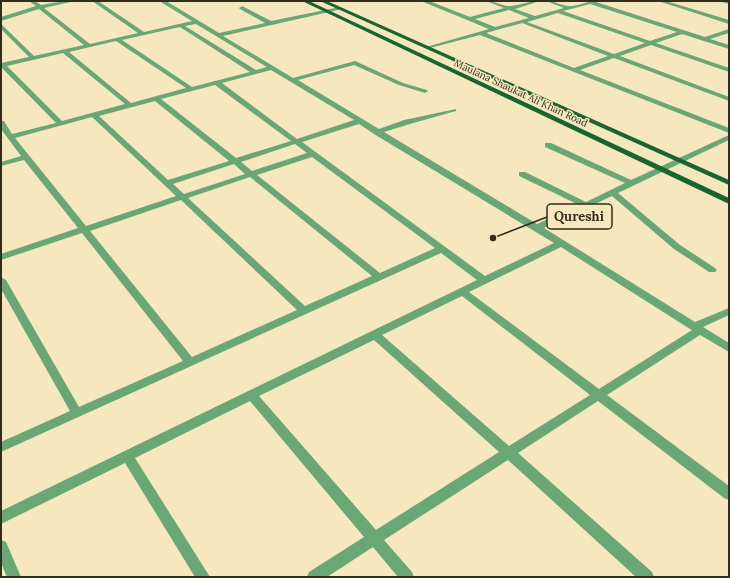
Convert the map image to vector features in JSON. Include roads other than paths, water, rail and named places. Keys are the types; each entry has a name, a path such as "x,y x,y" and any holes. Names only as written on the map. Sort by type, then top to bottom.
{"main road":[{"name":"Maulana Shaukat Ali Khan Road","path":"305,1 729,201"},
{"name":"Maulana Shaukat Ali Khan Road","path":"326,1 338,8 729,183"}],"street":[{"path":"32,1 89,46"},
{"path":"1,19 39,7 72,1"},
{"path":"95,1 143,34"},
{"path":"162,1 537,228 729,348"},
{"path":"424,1 494,29"},
{"path":"489,1 534,18"},
{"path":"470,19 537,1"},
{"path":"549,1 569,8"},
{"path":"660,1 729,22"},
{"path":"724,1 729,2"},
{"path":"428,48 592,2 729,47"},
{"path":"242,8 270,23"},
{"path":"218,35 338,8"},
{"path":"557,12 729,70"},
{"path":"521,21 729,99"},
{"path":"2,65 197,22"},
{"path":"1,26 33,58"},
{"path":"181,26 255,72"},
{"path":"706,39 729,31"},
{"path":"574,70 682,32"},
{"path":"480,33 729,131"},
{"path":"118,40 191,89"},
{"path":"64,52 130,105"},
{"path":"292,80 355,63 401,84 425,91"},
{"path":"2,65 61,124"},
{"path":"10,137 271,68"},
{"path":"216,82 485,281"},
{"path":"156,98 379,277"},
{"path":"377,132 407,122 454,110"},
{"path":"94,115 304,311"},
{"path":"167,183 360,121"},
{"path":"1,123 10,137 190,362"},
{"path":"537,228 729,137"},
{"path":"548,145 631,183"},
{"path":"1,257 85,231 313,154"},
{"path":"1,164 26,157"},
{"path":"522,174 586,205"},
{"path":"612,192 677,247 712,270"},
{"path":"1,518 561,243"},
{"path":"1,447 441,249"},
{"path":"1,280 77,412"},
{"path":"463,292 729,494"},
{"path":"314,577 598,396 697,328 729,311"},
{"path":"375,335 647,577"},
{"path":"252,396 407,577"},
{"path":"127,456 203,577"},
{"path":"1,546 14,577"}],"place":[{"name":"Qureshi","path":"493,238"}]}
